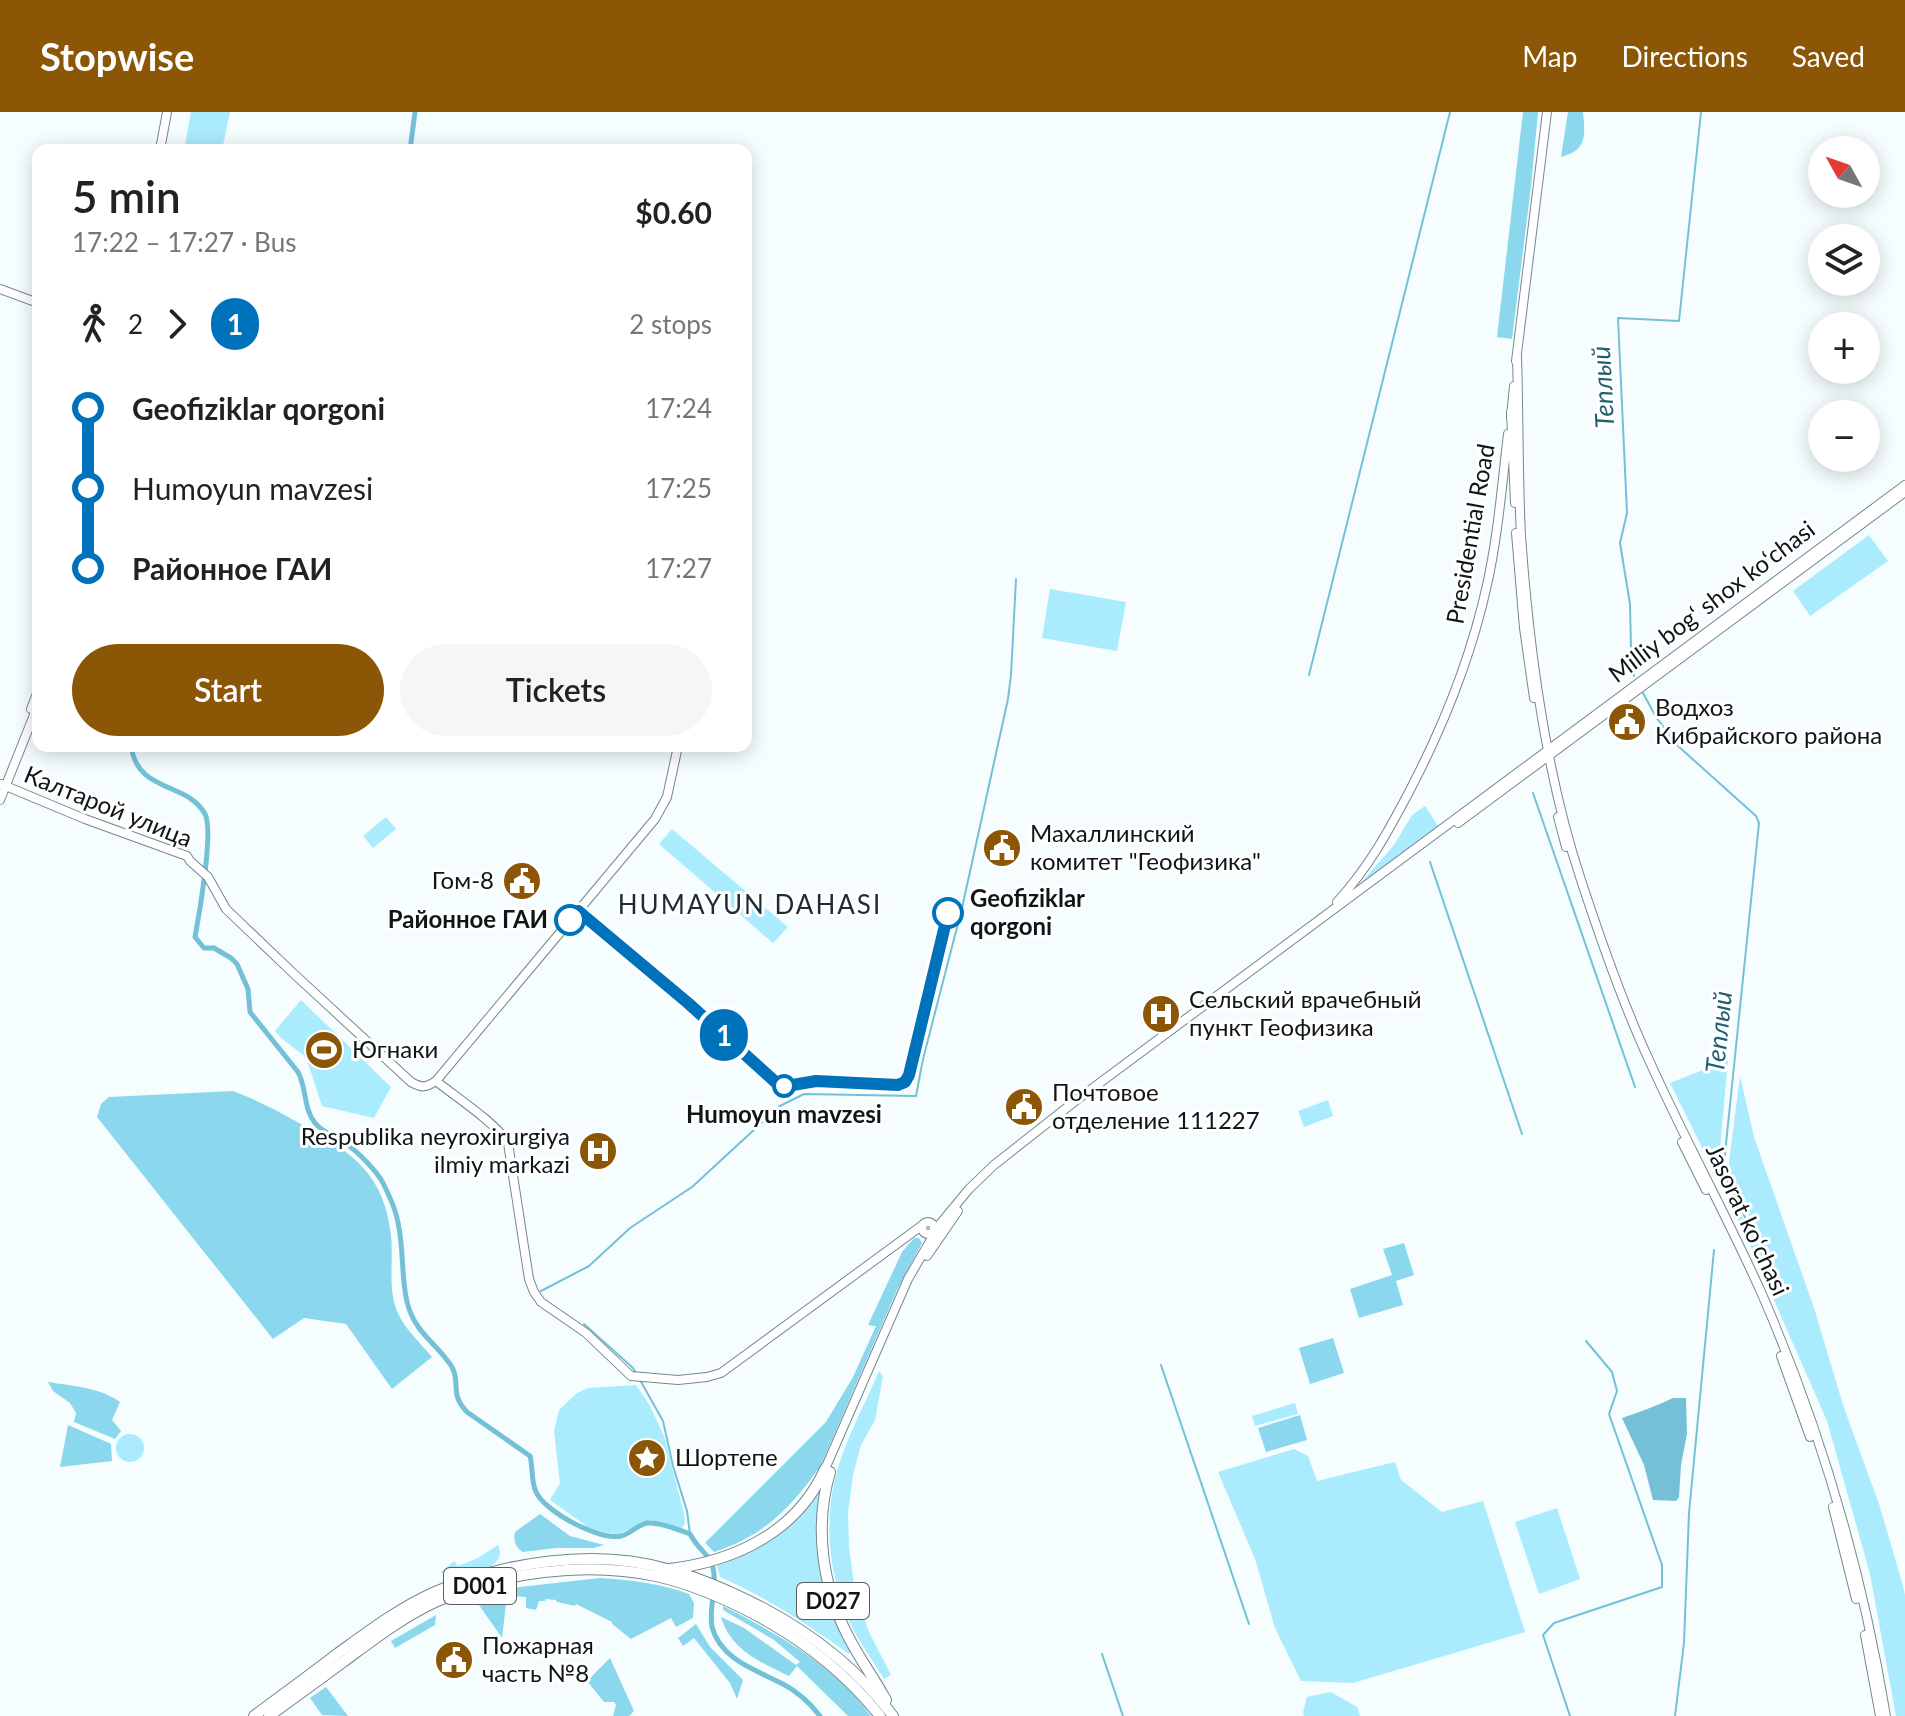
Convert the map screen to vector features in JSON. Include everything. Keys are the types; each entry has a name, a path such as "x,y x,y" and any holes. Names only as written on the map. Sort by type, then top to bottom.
{"highway":[{"name":"D027","path":"668,1569 712,1562 748,1547 776,1530 803,1503 828,1470"},
{"name":"D027","path":"828,1470 823,1513 823,1554 828,1582 847,1634 894,1716"},
{"name":"D001","path":"269,1716 389,1617 423,1598 460,1582 525,1566 604,1559 668,1569 773,1614 824,1646 856,1674 894,1716"},
{"name":"D001","path":"254,1716 405,1618 438,1601 488,1584 538,1573 589,1570 641,1573 713,1590 811,1648 844,1676 880,1716"}],"main road":[{"path":"163,144 169,112"},
{"name":"Presidential Road","path":"1316,922 1354,882 1379,848 1429,753 1472,645 1488,584 1541,158 1550,112"},
{"path":"0,289 32,301"},
{"path":"1517,357 1521,532 1528,615 1547,754"},
{"path":"1511,412 1521,603 1529,667 1547,754"},
{"name":"Milliy bog‘ shox ko‘chasi","path":"1547,754 1905,485"},
{"name":"Milliy bog‘ shox ko‘chasi","path":"1810,558 1905,492"},
{"path":"0,800 2,786 32,707"},
{"path":"2,786 32,718"},
{"path":"677,752 670,787 658,816 436,1081 508,1143 529,1279 535,1294 544,1304 586,1333 629,1375 664,1380 699,1379 724,1371 912,1233 933,1231"},
{"name":"D027","path":"828,1470 933,1231 985,1173 1074,1102 1342,902 1547,754"},
{"name":"D027","path":"933,1231 1026,1145 1547,754"},
{"name":"Jasorat koʻchasi","path":"1547,754 1575,861 1624,1002 1668,1102 1761,1292 1812,1425 1853,1559 1883,1716"},
{"name":"Калтарой улица","path":"2,786 187,856 208,877 226,909 411,1082 426,1087 436,1081"}],"shaded area":[{"path":"191,112 230,112 223,144 185,144"},
{"path":"1523,112 1538,112 1512,339 1497,337"},
{"path":"1568,112 1583,112 1584,134 1576,150 1561,157"},
{"path":"1869,535 1888,561 1810,616 1793,591"},
{"path":"1050,589 1126,602 1117,651 1042,638"},
{"path":"1425,806 1438,826 1354,891 1394,845 1412,815"},
{"path":"386,817 396,829 373,848 363,836"},
{"path":"672,829 788,927 773,943 659,844"},
{"name":"Югнаки","path":"301,1000 391,1087 374,1118 322,1106 308,1063 311,1061 275,1031"},
{"path":"1728,1060 1718,1171 1749,1230 1748,1213 1728,1170 1740,1076 1754,1137 1815,1311 1902,1582 1905,1595 1905,1716 1896,1716 1870,1574 1827,1421 1745,1234 1670,1083"},
{"path":"233,1091 334,1143 362,1166 381,1195 391,1235 392,1289 396,1309 432,1357 392,1389 346,1324 304,1318 273,1339 97,1117 101,1104 109,1097"},
{"path":"1328,1100 1333,1116 1304,1127 1298,1111"},
{"path":"914,1238 919,1238 922,1243 897,1290 821,1465 775,1518 748,1537 714,1552 705,1543 826,1422 853,1377 876,1326 868,1325 902,1252"},
{"path":"1404,1243 1414,1275 1396,1281 1403,1305 1359,1318 1350,1289 1392,1275 1383,1249"},
{"path":"1333,1338 1344,1373 1310,1384 1299,1348"},
{"path":"879,1371 883,1376 875,1420 861,1445 848,1513 854,1585 869,1632 891,1675 884,1679 845,1612 834,1572 829,1530 838,1468"},
{"path":"48,1382 95,1390 120,1402 112,1420 121,1431 115,1439 74,1422 76,1413 70,1403 53,1391"},
{"path":"636,1385 664,1436 685,1523 682,1528 651,1520 619,1534 591,1529 550,1500 560,1483 554,1431 559,1410 577,1393 588,1388"},
{"path":"1673,1398 1686,1398 1687,1434 1679,1497 1676,1501 1653,1500 1644,1465 1622,1418"},
{"path":"1295,1403 1298,1414 1255,1426 1252,1416"},
{"path":"1300,1415 1307,1440 1266,1452 1258,1428"},
{"path":"68,1425 111,1444 112,1461 60,1467"},
{"path":"130,1434 140,1438 144,1448 140,1458 130,1462 120,1458 116,1448 120,1438"},
{"path":"1294,1449 1308,1456 1317,1481 1395,1462 1401,1480 1442,1512 1483,1501 1525,1632 1353,1683 1301,1681 1275,1628 1255,1559 1218,1472"},
{"path":"819,1491 818,1519 839,1626 851,1652 849,1654 786,1612 720,1577 717,1566 774,1536 798,1516"},
{"path":"1557,1508 1580,1579 1539,1594 1515,1522"},
{"path":"540,1514 570,1536 604,1545 523,1552 516,1544 515,1532"},
{"path":"498,1545 498,1560 484,1570 448,1580 441,1572 454,1561 458,1566"},
{"path":"600,1578 645,1583 689,1594 694,1603 693,1618 676,1627 671,1618 631,1639 612,1622 576,1604 546,1599 539,1601 536,1610 526,1608 526,1597 510,1596 511,1588"},
{"path":"505,1590 506,1604 502,1638 474,1598"},
{"path":"723,1606 784,1639 823,1666 871,1716 848,1716 797,1666 789,1676 748,1654 732,1638 721,1617 744,1628 796,1665 800,1662 774,1640 723,1610"},
{"path":"436,1615 435,1625 395,1648 391,1641"},
{"path":"696,1624 710,1647 743,1680 737,1699 730,1683 694,1638 683,1646 678,1638"},
{"path":"610,1658 634,1711 629,1716 613,1716 614,1702 604,1702 587,1681"},
{"path":"326,1687 348,1716 322,1715 310,1698"},
{"path":"1331,1692 1357,1707 1360,1716 1304,1716 1307,1697"}],"waterway":[{"path":"411,144 415,112"},
{"path":"1309,675 1450,112"},
{"name":"Теплый","path":"1634,676 1630,604 1620,543 1627,513 1618,318 1679,321 1701,112"},
{"path":"541,1291 589,1266 630,1228 692,1187 780,1106 804,1094 916,1096 1008,699 1016,579"},
{"name":"Теплый","path":"1643,693 1678,746 1756,816 1759,823 1723,1173 1748,1223"},
{"path":"133,752 143,772 187,796 205,814 207,854 195,937 204,948 214,948 237,964 248,989 250,1012 298,1072 315,1123 355,1151 383,1183 397,1218 407,1302 415,1322 452,1367 462,1405 467,1412 530,1456 536,1492 561,1516 587,1530 612,1536 625,1535 648,1523 690,1534 711,1561 714,1586"},
{"path":"1533,793 1635,1087"},
{"path":"1430,862 1522,1134"},
{"name":"Теплый","path":"1675,1716 1684,1643 1689,1513 1714,1250"},
{"path":"584,1324 637,1375"},
{"path":"1570,1716 1543,1635 1554,1623 1662,1587 1662,1565 1609,1414 1617,1391 1612,1372 1586,1341"},
{"path":"1161,1365 1249,1624"},
{"path":"640,1380 663,1421 687,1511 690,1534"},
{"path":"713,1596 712,1627 723,1648 741,1663 794,1691 820,1716"},
{"path":"1102,1654 1123,1716"}],"bus line":[{"name":"1","path":"570,920 578,911 688,1003 781,1087 816,1081 898,1085 908,1079 948,913"}],"place":[{"name":"Водхоз Кибрайского района","path":"1627,722"},
{"name":"Махаллинский комитет \"Геофизика\"","path":"1002,848"},
{"name":"Гом-8","path":"522,881"},
{"name":"Geofiziklar qorgoni","path":"948,913"},
{"name":"Районное ГАИ","path":"570,920"},
{"name":"Сельский врачебный пункт Геофизика","path":"1161,1014"},
{"name":"Югнаки","path":"324,1050"},
{"name":"Humoyun mavzesi","path":"784,1086"},
{"name":"Почтовое отделение 111227","path":"1024,1107"},
{"name":"Respublika neyroxirurgiya ilmiy markazi","path":"598,1151"},
{"name":"Шортепе","path":"647,1458"},
{"name":"Пожарная часть №8","path":"454,1660"}],"district":[{"name":"HUMAYUN DAHASI","path":"750,905"}]}
